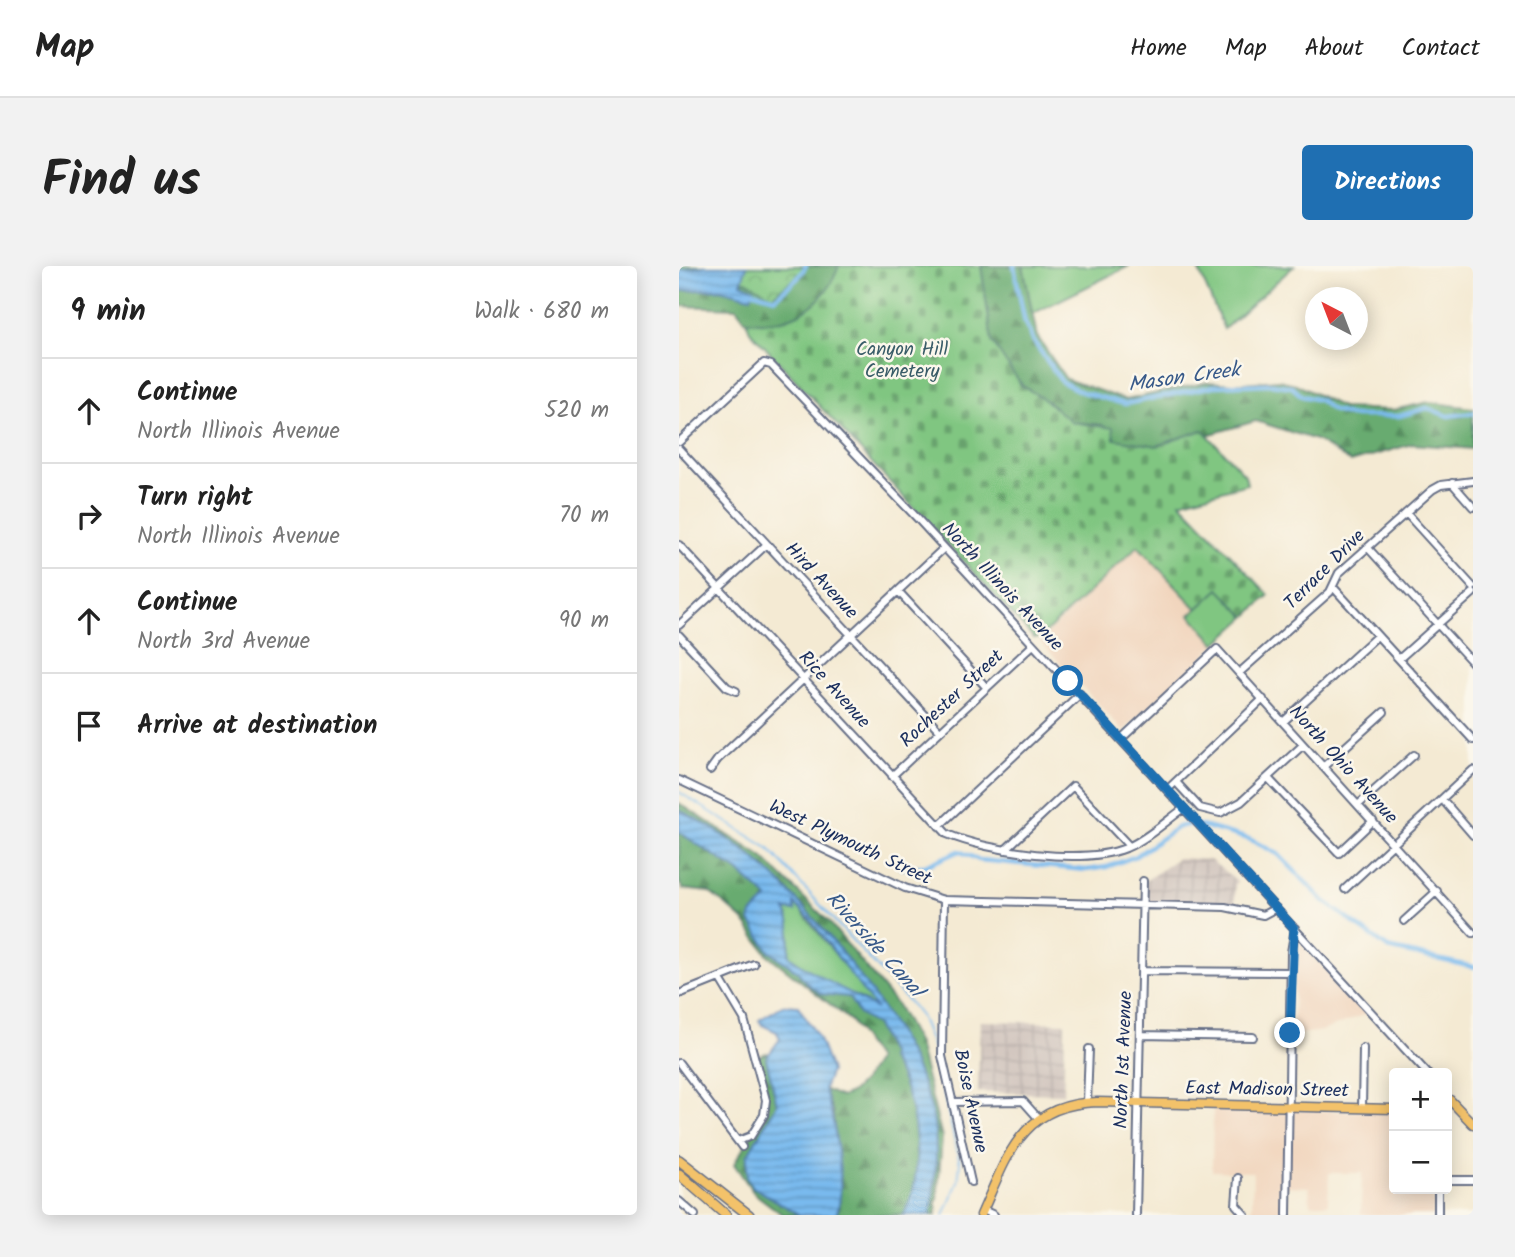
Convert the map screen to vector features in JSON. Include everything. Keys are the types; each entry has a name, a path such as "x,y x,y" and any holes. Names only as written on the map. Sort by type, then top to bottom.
{"highway":[{"path":"679,1160 740,1215"},
{"path":"679,1160 749,1215"},
{"path":"679,1174 726,1215"},
{"path":"693,1186 720,1215"}],"main road":[{"name":"East Madison Street","path":"1039,1119 1087,1102 1389,1109"},
{"path":"1452,1103 1473,1124"},
{"path":"982,1213 1008,1151 1026,1129 1039,1119"}],"street":[{"name":"North Illinois Avenue","path":"679,442 764,363 768,363 1080,694 1422,1068"},
{"name":"Hird Avenue","path":"679,449 847,634 852,634 940,731"},
{"name":"Terrace Drive","path":"1239,673 1333,587 1339,573 1432,490 1452,483 1473,481"},
{"path":"1452,483 1473,507"},
{"path":"1406,513 1473,587"},
{"name":"Rice Avenue","path":"679,545 947,834 1005,850 1083,857 1129,846"},
{"path":"679,625 766,545"},
{"path":"710,770 718,759 944,548"},
{"path":"1368,548 1473,663"},
{"path":"1333,587 1473,740"},
{"path":"899,592 987,688"},
{"path":"1399,659 1473,593"},
{"path":"679,635 727,687 736,691"},
{"path":"1283,722 1377,635"},
{"name":"Rochester Street","path":"892,776 1033,645"},
{"name":"North Ohio Avenue","path":"1121,739 1217,649 1473,933"},
{"path":"939,826 1080,694"},
{"path":"1167,790 1263,699"},
{"path":"1323,767 1384,712"},
{"path":"1176,782 1200,808 1220,813 1233,808 1303,745"},
{"path":"1358,805 1414,755"},
{"path":"1345,889 1473,770"},
{"path":"1268,778 1339,853 1373,821"},
{"name":"West Plymouth Street","path":"679,780 905,888 944,900 1225,907 1263,915 1276,908"},
{"path":"1005,850 1073,786 1129,846 1183,809"},
{"path":"1442,799 1473,835"},
{"name":"North 1st Avenue","path":"1136,1215 1143,881"},
{"path":"1404,921 1437,891"},
{"name":"Boise Avenue","path":"944,900 941,1042 971,1182"},
{"path":"1287,1215 1294,928"},
{"path":"679,994 754,964"},
{"path":"1142,971 1291,972"},
{"path":"679,1063 740,1144 751,1136 764,1115 766,1100 744,1019 720,979"},
{"path":"1141,1035 1254,1037"},
{"path":"1362,1108 1363,1048"},
{"path":"1087,1102 1089,1049"},
{"path":"953,1102 1023,1101 1039,1119"},
{"path":"1238,1178 1236,1205 1245,1215"},
{"path":"1452,1180 1473,1180"},
{"path":"1438,1194 1438,1215"},
{"path":"679,1201 695,1215"},
{"path":"982,1213 994,1215"}],"shaded area":[{"path":"1139,545 1197,609 1190,616 1216,644 1123,731 1040,641"},
{"path":"1178,858 1210,860 1232,877 1238,882 1235,883 1235,905 1143,903 1144,882"},
{"path":"1299,942 1366,1014 1322,1031 1293,1035 1295,945"},
{"path":"980,1021 1065,1023 1063,1094 978,1092"},
{"path":"1213,1109 1389,1112 1389,1194 1434,1194 1433,1215 1361,1215 1362,1173 1329,1173 1328,1204 1310,1204 1309,1187 1283,1186 1282,1215 1223,1215 1222,1212 1252,1212 1253,1172 1212,1171"}],"green space":[{"path":"679,266 805,266 800,274 772,296 746,281 679,276"},
{"path":"747,266 839,266 824,294 803,312 790,318 746,321 736,308 679,306 679,291 720,289 740,283"},
{"name":"Canyon Hill Cemetery","path":"839,266 981,266 992,342 1022,386 1041,397 1072,422 1113,428 1114,439 1157,446 1203,430 1245,475 1247,484 1180,502 1269,595 1246,617 1219,589 1197,609 1138,546 1040,638 1034,638 750,331 746,321 790,318 814,304 824,294"},
{"path":"981,266 1023,266 1037,336 1066,379 1126,400 1208,382 1233,384 1278,380 1296,384 1343,408 1393,410 1429,402 1473,408 1473,449 1412,444 1351,462 1316,440 1256,421 1207,435 1203,430 1157,446 1113,439 1102,425 1072,422 1063,417 1054,406 1023,386 1011,371 992,342"},
{"path":"1023,266 1129,266 1032,314"},
{"path":"1197,266 1294,266 1224,329"},
{"path":"1219,588 1246,617 1216,644 1190,615"},
{"path":"679,803 762,857 828,921 897,1005 918,1044 942,1137 936,1215 930,1215 936,1162 931,1109 920,1077 882,1008 830,938 776,879 734,843 679,810"},
{"path":"679,832 738,871 768,898 752,914 769,951 797,971 808,984 849,997 859,1014 876,1025 907,1092 916,1136 915,1181 903,1215 836,1215 840,1206 833,1112 824,1089 841,1097 851,1093 864,1080 877,1060 851,1021 768,955 743,920 726,905 709,892 683,889 679,882"},
{"path":"795,903 875,1005 876,1010 862,999 833,986 789,956 790,925 786,909 795,911"},
{"path":"767,1053 777,1104 754,1187 800,1215 783,1215 754,1193 734,1164 768,1108 758,1056"}],"water":[{"path":"706,266 747,266 741,283 754,289 751,297 720,289 679,291 679,270"},
{"path":"679,810 716,831 751,856 804,907 882,1008 920,1077 931,1109 936,1162 930,1215 903,1215 915,1180 916,1136 907,1092 876,1025 859,1014 849,997 822,994 808,984 797,971 769,951 750,921 752,914 768,898 738,871 679,832","holes":["795,904 810,919 876,1009 789,956 790,925 786,910 795,911"]},
{"path":"784,1005 798,1006 818,1037 831,1071 824,1089 832,1116 840,1171 836,1215 800,1215 753,1187 747,1178 747,1156 777,1104 766,1058 780,1039 777,1032 762,1025 759,1020"}],"waterway":[{"name":"Mason Creek","path":"748,290 775,298 798,278 806,266"},
{"name":"Mason Creek","path":"1014,266 1025,323 1034,342 1062,382 1082,392 1125,404 1214,386 1271,384 1292,387 1302,396 1319,400 1332,410 1350,416 1399,416 1427,408 1448,416 1473,413"},
{"name":"Riverside Canal","path":"679,792 768,848 920,1016 933,1047 960,1163 958,1182 944,1215"},
{"path":"901,868 925,866 959,851 979,860 1086,870 1107,867 1136,856 1178,827 1190,824 1249,839 1278,854 1324,901 1388,948 1473,967"}],"route":[{"path":"1068,681 1294,928 1290,1033"}]}
